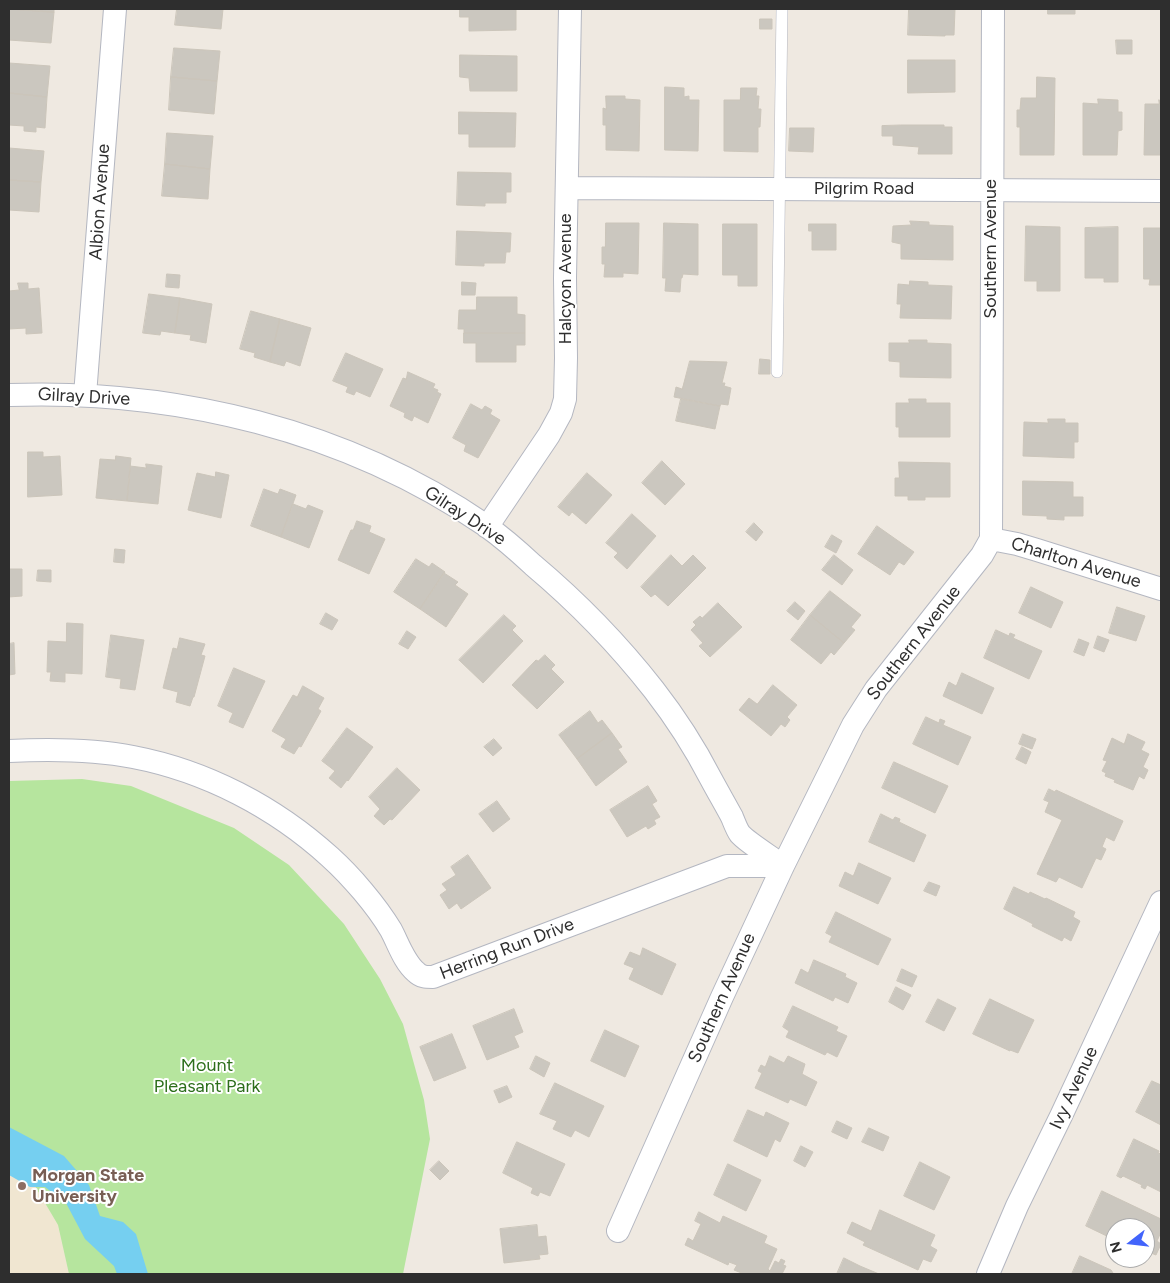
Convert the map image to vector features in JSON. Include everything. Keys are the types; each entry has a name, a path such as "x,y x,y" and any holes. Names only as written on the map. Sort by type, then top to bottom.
{"street":[{"name":"Albion Avenue","path":"85,395 115,9"},
{"name":"Halcyon Avenue","path":"487,527 550,435 561,413 565,399 570,9"},
{"name":"Southern Avenue","path":"618,1230 783,866 853,726 876,689 982,555 991,540 993,9"},
{"name":"Pilgrim Road","path":"567,188 1161,191"},
{"name":"Gilray Drive","path":"9,395 85,395 141,400 256,421 346,450 451,503 487,527 558,586 627,658 654,690 680,726 707,770 740,834 783,866"},
{"name":"Charlton Avenue","path":"991,540 1017,544 1161,589"},
{"name":"Herring Run Drive","path":"9,751 56,750 133,757 166,765 200,777 237,793 271,811 331,858 363,892 390,928 414,971 423,977 433,977 727,866 783,866"},
{"name":"Ivy Avenue","path":"988,1274 1017,1206 1161,902"}],"lane":[{"path":"777,372 782,9"}],"shaded area":[{"name":"Morgan State University","path":"9,1142 58,1225 69,1274 9,1274"}],"green space":[{"name":"Mount Pleasant Park","path":"82,779 131,786 234,828 289,865 344,924 380,979 403,1024 424,1100 430,1139 403,1274 69,1274 58,1225 9,1142 9,781"}],"water":[{"path":"9,1127 64,1156 89,1185 100,1216 123,1222 136,1234 148,1274 117,1274 114,1266 85,1239 66,1203 45,1187 30,1187 9,1175"}],"building":[{"path":"9,9 54,12 51,43 9,40"},
{"path":"14,9 54,9 54,12"},
{"path":"177,9 223,9 221,29 175,25"},
{"path":"460,9 516,9 516,30 469,31 469,17 460,17"},
{"path":"909,9 955,9 954,35 908,35"},
{"path":"1048,9 1075,9 1075,14 1048,14"},
{"path":"760,19 772,19 772,29 760,29"},
{"path":"1116,40 1132,40 1132,54 1117,54"},
{"path":"174,48 220,51 217,81 171,77"},
{"path":"460,55 517,56 517,91 470,91 469,78 460,77"},
{"path":"908,60 955,60 955,92 908,93"},
{"path":"9,63 50,66 47,97 9,93"},
{"path":"171,77 217,81 214,114 169,110"},
{"path":"1037,77 1055,78 1054,155 1020,155 1020,127 1017,127 1017,110 1020,110 1021,98 1036,98"},
{"path":"665,87 684,88 684,97 689,96 689,100 699,100 698,151 665,150"},
{"path":"741,88 757,88 756,96 759,96 758,109 761,109 760,127 758,127 758,152 724,151 724,100 740,100"},
{"path":"9,93 47,97 45,128 36,127 36,132 24,131 24,126 9,125"},
{"path":"606,96 625,96 625,99 640,100 639,151 606,150 606,125 603,125 603,108 606,109"},
{"path":"1098,99 1118,100 1118,112 1122,112 1122,130 1118,131 1117,155 1083,155 1083,103 1098,104"},
{"path":"1159,100 1161,101 1161,155 1144,155 1145,104 1159,104"},
{"path":"459,112 516,113 515,147 469,147 469,134 459,134"},
{"path":"944,125 944,127 952,127 952,154 918,154 919,147 893,145 893,136 882,136 882,126"},
{"path":"790,128 814,128 813,152 789,151"},
{"path":"167,133 213,136 210,169 165,164"},
{"path":"9,148 44,151 41,182 9,180"},
{"path":"165,164 210,169 208,199 162,196"},
{"path":"458,172 511,173 511,192 506,192 506,203 485,203 485,206 457,205"},
{"path":"9,180 41,182 39,212 9,210"},
{"path":"910,221 929,222 929,225 953,226 953,260 901,259 901,244 892,242 893,226 911,225"},
{"path":"606,223 639,223 638,274 623,273 623,277 604,277 605,264 602,264 602,247 605,247"},
{"path":"664,223 698,224 698,275 683,274 680,292 665,291 666,278 663,278"},
{"path":"723,224 757,224 757,286 738,286 738,275 723,275"},
{"path":"809,224 836,224 836,250 812,250 812,231 809,231"},
{"path":"1026,226 1060,227 1060,291 1037,291 1037,281 1025,281"},
{"path":"1118,227 1118,282 1104,282 1104,278 1085,278 1085,228"},
{"path":"1144,228 1161,228 1161,285 1149,285 1150,279 1144,279"},
{"path":"457,231 511,233 510,252 506,252 505,263 484,263 484,266 456,265"},
{"path":"167,274 180,275 179,288 166,287"},
{"path":"910,281 928,282 928,285 952,286 951,319 900,318 901,304 897,304 898,284 909,285"},
{"path":"462,282 476,283 475,295 462,295"},
{"path":"18,283 28,283 28,289 39,288 42,333 26,334 26,328 9,329 9,291 19,290"},
{"path":"149,294 180,298 175,333 161,331 160,335 143,333"},
{"path":"477,297 517,297 517,314 525,315 525,333 464,333 464,329 458,329 459,310 476,310"},
{"path":"180,298 212,304 206,343 190,340 191,335 175,333"},
{"path":"251,311 280,319 270,362 254,357 255,353 240,349"},
{"path":"280,319 311,328 300,366 286,361 284,366 270,362"},
{"path":"464,333 525,333 525,345 516,345 516,362 476,362 476,343 464,343"},
{"path":"909,340 927,340 927,343 951,344 951,378 900,377 900,362 889,361 889,343 909,343"},
{"path":"346,353 383,369 370,397 356,391 354,395 346,392 348,387 333,381"},
{"path":"760,359 770,360 770,374 759,374"},
{"path":"690,361 727,362 722,383 725,383 724,386 731,388 728,405 721,404 720,406 674,397 676,387 682,389"},
{"path":"408,372 435,384 433,388 441,394 428,423 414,416 412,421 404,417 405,413 390,406 403,378 406,379"},
{"path":"681,399 720,406 715,429 676,421"},
{"path":"909,399 926,399 926,403 950,403 950,437 899,437 899,427 896,427 896,403 909,403"},
{"path":"471,404 482,410 485,406 492,410 490,414 500,420 478,458 464,451 466,445 453,438"},
{"path":"1048,419 1065,419 1065,423 1078,423 1078,442 1074,442 1074,458 1023,456 1024,422 1048,423"},
{"path":"28,452 43,452 43,457 60,456 62,495 28,497"},
{"path":"116,456 131,458 127,501 96,498 100,459 115,460"},
{"path":"662,461 685,484 665,505 642,483"},
{"path":"899,462 950,463 950,497 925,497 925,500 908,500 908,496 895,496 895,478 899,478"},
{"path":"146,464 162,466 158,504 127,501 130,466 146,468"},
{"path":"216,472 229,475 221,518 188,510 197,473 215,477"},
{"path":"587,473 612,495 586,524 572,512 569,516 558,507"},
{"path":"1023,481 1073,482 1073,497 1083,497 1083,516 1064,516 1064,520 1047,519 1047,516 1023,515"},
{"path":"264,489 278,494 280,489 296,495 281,537 251,526"},
{"path":"293,504 306,509 308,505 323,511 309,548 281,537"},
{"path":"632,514 656,536 627,569 614,557 618,553 606,543"},
{"path":"357,521 371,526 369,532 385,539 369,574 338,560"},
{"path":"754,523 763,532 756,541 746,532"},
{"path":"877,526 914,552 904,565 899,562 890,575 858,554"},
{"path":"832,535 842,541 836,553 825,547"},
{"path":"115,549 125,550 124,563 114,562"},
{"path":"671,555 682,566 693,555 706,568 668,606 655,594 651,597 641,587"},
{"path":"834,555 853,570 842,585 822,570"},
{"path":"416,559 429,567 432,563 445,572 420,609 394,592"},
{"path":"9,569 22,569 22,596 9,597"},
{"path":"38,570 51,570 51,582 37,581"},
{"path":"444,573 458,582 455,585 468,594 446,627 420,609"},
{"path":"1031,587 1063,602 1051,628 1019,613"},
{"path":"830,591 861,615 851,627 855,630 844,643 810,615"},
{"path":"795,602 805,611 798,620 787,611"},
{"path":"718,603 742,627 710,657 699,646 703,643 691,630 696,625 693,622 700,616 702,618"},
{"path":"1117,607 1145,616 1136,641 1109,633"},
{"path":"326,613 338,620 332,630 320,624"},
{"path":"504,615 516,626 512,630 523,641 483,683 459,660"},
{"path":"810,615 844,643 834,655 831,652 821,664 791,640"},
{"path":"67,623 83,624 82,674 65,673 65,682 50,681 51,672 47,672 48,641 66,642"},
{"path":"996,630 1009,636 1010,633 1015,635 1013,638 1042,651 1029,679 984,658"},
{"path":"407,631 416,637 408,649 399,644"},
{"path":"111,635 144,640 135,690 120,688 121,679 106,677"},
{"path":"1098,636 1109,640 1104,652 1094,648"},
{"path":"180,638 205,644 201,655 205,656 190,706 176,702 178,692 163,688 173,648 177,649"},
{"path":"1079,639 1089,643 1084,656 1074,652"},
{"path":"14,643 15,674 9,675 9,644"},
{"path":"545,655 555,665 551,669 564,682 537,709 512,685 536,660 538,661"},
{"path":"234,668 265,681 243,728 229,722 233,713 218,706"},
{"path":"962,673 994,688 982,714 943,696 949,682 956,686"},
{"path":"773,685 797,705 787,717 790,720 785,727 781,724 771,736 739,710 749,698 757,704"},
{"path":"303,686 324,698 318,709 321,711 301,747 299,746 294,754 281,747 286,739 272,731 293,695 297,697"},
{"path":"590,711 598,723 602,720 612,733 577,759 559,735"},
{"path":"926,717 939,723 940,719 945,721 943,725 971,737 958,765 913,744"},
{"path":"347,728 373,747 341,788 329,778 335,771 322,761"},
{"path":"612,733 622,747 618,749 627,762 596,786 577,759"},
{"path":"1023,734 1036,739 1032,749 1019,744"},
{"path":"1128,734 1145,742 1141,750 1149,754 1143,767 1148,770 1144,779 1139,776 1133,790 1114,782 1115,780 1105,776 1106,773 1102,771 1107,761 1103,760 1112,738 1124,744"},
{"path":"494,739 502,748 493,756 484,747"},
{"path":"1022,747 1031,752 1026,764 1016,759"},
{"path":"894,762 948,786 935,813 882,788"},
{"path":"397,768 420,790 392,820 390,819 384,825 374,816 380,809 369,797"},
{"path":"648,786 657,801 652,804 660,817 654,820 656,824 648,829 646,826 627,837 610,810"},
{"path":"1049,789 1055,792 1056,790 1123,821 1114,841 1106,837 1102,847 1106,849 1101,860 1096,858 1082,888 1059,877 1056,882 1037,874 1062,820 1045,812 1049,802 1044,800"},
{"path":"497,801 510,819 493,832 479,814"},
{"path":"881,814 893,820 895,817 900,819 899,822 926,835 914,862 869,842"},
{"path":"468,855 491,888 461,909 457,903 449,909 440,895 447,890 442,884 456,875 451,867"},
{"path":"859,863 891,878 878,904 839,886 845,872 853,876"},
{"path":"929,882 940,886 936,896 924,891"},
{"path":"1014,887 1029,894 1030,892 1046,898 1075,912 1073,917 1080,921 1071,941 1064,937 1062,941 1004,909"},
{"path":"836,912 891,939 878,965 829,942 832,936 826,933"},
{"path":"643,948 676,964 662,995 629,979 634,968 624,964 630,952 640,956"},
{"path":"814,960 846,974 845,977 857,983 848,1003 835,997 833,1001 795,983 801,969 808,973"},
{"path":"902,969 917,976 912,987 897,981"},
{"path":"896,987 911,995 903,1010 889,1002"},
{"path":"938,999 956,1008 944,1031 926,1022"},
{"path":"990,999 1034,1020 1018,1053 973,1034"},
{"path":"793,1006 838,1027 836,1031 847,1036 837,1057 827,1052 825,1055 786,1037 789,1031 783,1027"},
{"path":"514,1009 523,1032 514,1036 519,1047 487,1060 473,1026"},
{"path":"605,1030 639,1046 625,1077 591,1061"},
{"path":"452,1034 466,1068 434,1081 420,1047"},
{"path":"536,1056 550,1063 544,1077 530,1069"},
{"path":"770,1056 784,1063 788,1056 805,1064 802,1074 817,1082 806,1106 790,1099 788,1103 755,1088 762,1073 758,1071 761,1065 765,1067"},
{"path":"1152,1081 1161,1085 1161,1125 1136,1112"},
{"path":"555,1083 604,1106 589,1137 575,1130 571,1137 553,1129 557,1121 540,1114"},
{"path":"507,1086 512,1097 499,1103 494,1091"},
{"path":"748,1110 764,1117 766,1112 789,1123 780,1142 775,1139 767,1157 734,1141"},
{"path":"837,1121 852,1128 847,1139 832,1132"},
{"path":"869,1128 889,1137 883,1151 862,1142"},
{"path":"1134,1139 1159,1151 1158,1153 1161,1154 1161,1192 1147,1185 1145,1189 1141,1187 1142,1185 1123,1176 1121,1178 1117,1176"},
{"path":"517,1142 565,1164 550,1196 540,1192 538,1196 531,1193 533,1188 503,1173"},
{"path":"801,1146 813,1152 805,1167 794,1161"},
{"path":"439,1161 449,1171 440,1180 430,1170"},
{"path":"920,1162 950,1177 934,1210 904,1196"},
{"path":"728,1164 761,1180 746,1211 714,1195"},
{"path":"1102,1191 1161,1219 1161,1232 1157,1241 1161,1244 1155,1255 1155,1218 1105,1218 1105,1235 1086,1226"},
{"path":"880,1210 935,1235 930,1246 937,1250 931,1262 923,1259 918,1270 863,1245 865,1242 847,1233 852,1222 871,1231"},
{"path":"699,1212 720,1223 723,1216 767,1236 764,1243 777,1249 768,1269 770,1271 775,1261 779,1263 781,1259 785,1261 783,1265 786,1266 782,1274 744,1274 734,1270 737,1265 729,1262 728,1265 685,1245 688,1238 693,1241 701,1224 695,1221"},
{"path":"537,1225 538,1237 546,1236 548,1254 539,1255 540,1259 504,1263 500,1229"},
{"path":"1080,1256 1111,1270 1113,1273 1112,1274 1072,1274"},
{"path":"844,1258 860,1266 879,1274 837,1274"}],"place":[{"name":"Morgan State University","path":"22,1186"}]}
